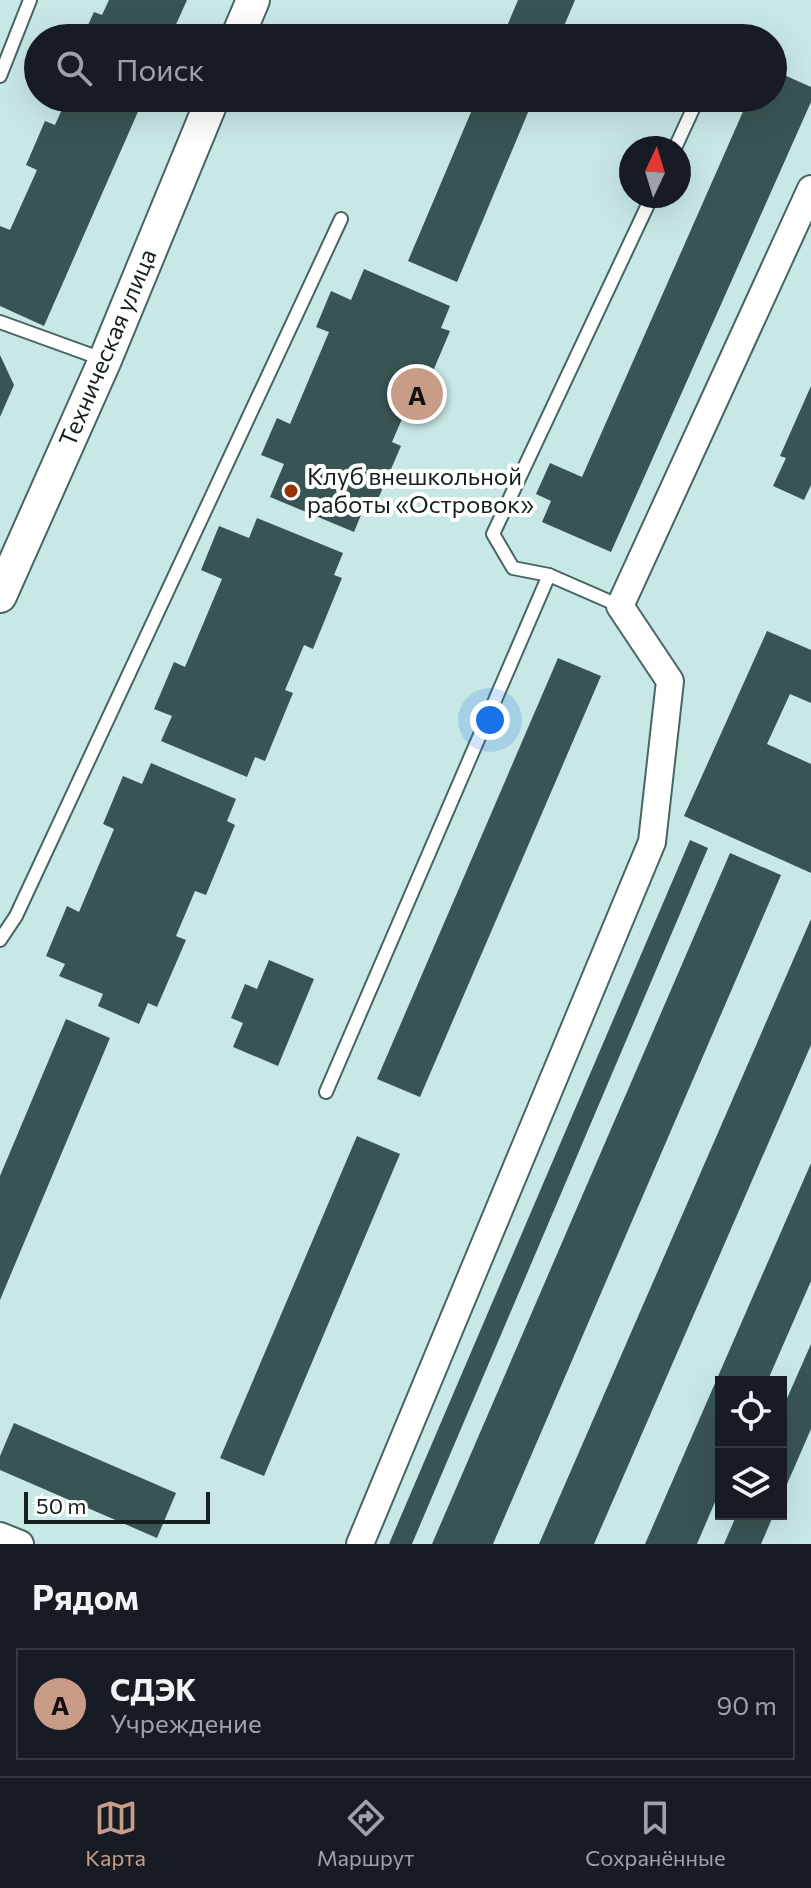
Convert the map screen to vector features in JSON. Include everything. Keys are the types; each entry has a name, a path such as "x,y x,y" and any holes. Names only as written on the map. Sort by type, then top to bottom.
{"street":[{"path":"243,24 253,0"},
{"name":"Техническая улица","path":"0,596 105,360 207,112"},
{"path":"360,1544 652,842 670,681 620,606 811,189"},
{"path":"0,1536 20,1544"}],"lane":[{"path":"0,76 30,0"},
{"path":"681,136 692,112"},
{"path":"620,606 549,575 513,568 493,534 646,208"},
{"path":"0,940 16,916 341,219"},
{"path":"0,322 105,360"},
{"path":"326,1092 549,575"}],"building":[{"path":"109,0 187,0 176,24 88,24 94,12 102,15"},
{"path":"518,0 575,0 565,24 508,24"},
{"path":"787,76 811,87 811,102 611,552 542,522 551,501 536,494 550,463 582,477 743,112 787,112"},
{"path":"61,112 138,112 44,326 0,306 0,226 10,230 37,170 26,165 45,121 55,125"},
{"path":"471,112 528,112 457,282 408,261"},
{"path":"364,269 450,306 441,328 450,331 420,402 411,398 392,442 401,446 372,513 363,510 354,532 270,497 284,464 261,455 277,418 290,424 329,332 316,327 331,291 351,300"},
{"path":"0,355 14,385 0,417"},
{"path":"811,386 811,485 804,500 773,486 786,458 780,456"},
{"path":"257,518 343,553 334,575 342,578 313,649 304,645 285,690 293,693 265,761 255,757 247,777 161,741 172,716 154,709 174,662 185,667 222,579 201,570 219,526 249,538"},
{"path":"767,631 811,650 811,703 790,694 767,744 811,764 811,873 684,816"},
{"path":"558,658 601,676 420,1097 377,1079"},
{"path":"151,763 236,799 227,821 235,825 206,895 195,891 176,936 186,940 157,1007 148,1003 139,1024 98,1006 103,994 59,976 65,964 46,956 67,906 79,912 114,829 103,824 123,776 142,784"},
{"path":"690,840 708,848 412,1544 389,1544"},
{"path":"730,853 781,875 493,1544 432,1544"},
{"path":"811,919 811,1045 594,1544 539,1544"},
{"path":"269,960 314,979 278,1066 233,1047 243,1023 231,1018 245,984 257,989"},
{"path":"66,1019 110,1038 0,1300 0,1176"},
{"path":"357,1136 400,1154 264,1476 220,1458"},
{"path":"811,1163 811,1281 770,1376 718,1376"},
{"path":"811,1344 811,1429 787,1484 787,1448 787,1398"},
{"path":"715,1383 715,1502 697,1544 645,1544"},
{"path":"14,1423 176,1493 157,1538 0,1470 0,1456"},
{"path":"734,1520 771,1520 761,1544 724,1544"}],"place":[{"name":"СДЭК","path":"417,394"},
{"name":"Клуб внешкольной работы «Островок»","path":"291,491"}]}
